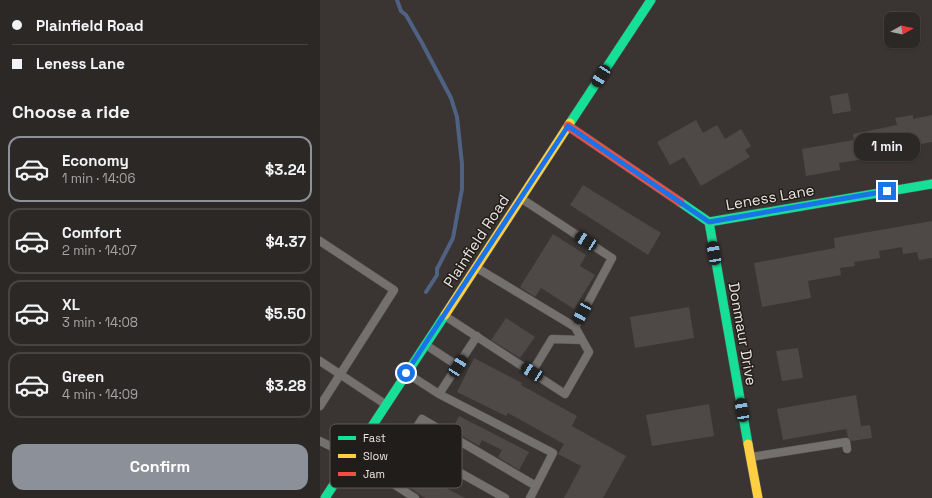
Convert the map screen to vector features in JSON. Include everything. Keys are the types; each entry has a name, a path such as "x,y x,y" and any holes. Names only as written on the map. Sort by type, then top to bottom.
{"street":[{"name":"Plainfield Road","path":"373,424 651,0"},
{"name":"Leness Lane","path":"568,126 709,222 932,184"},
{"name":"Donmaur Drive","path":"709,222 758,498"},
{"name":"Plainfield Road","path":"324,498 331,488"}],"lane":[{"path":"521,198 612,258 574,327"},
{"path":"320,241 394,290 320,406"},
{"path":"444,315 565,394 589,352 574,327 476,267"},
{"path":"439,394 477,336"},
{"path":"532,372 552,339 582,340"},
{"path":"425,344 458,366"},
{"path":"320,361 386,404"},
{"path":"406,373 439,394 553,453 530,498"},
{"path":"419,424 422,419 431,424"},
{"path":"320,441 330,445"},
{"path":"750,457 846,442 847,449"},
{"path":"462,443 536,486"},
{"path":"462,474 505,498"},
{"path":"400,488 415,498"}],"building":[{"path":"848,93 851,111 833,114 830,96"},
{"path":"913,115 913,119 932,115 932,142 876,152 877,157 839,163 840,170 806,176 802,149 854,140 853,134 897,125 895,118"},
{"path":"696,120 703,133 717,125 725,139 741,129 751,146 745,150 750,157 701,186 684,157 670,165 657,142"},
{"path":"583,185 661,233 648,255 570,205"},
{"path":"932,221 932,258 919,260 917,252 903,254 902,247 879,251 880,258 854,262 855,266 840,268 841,275 808,281 811,298 762,307 754,263 835,248 834,238"},
{"path":"553,234 586,255 580,266 595,275 574,309 541,288 535,297 520,287"},
{"path":"689,307 694,338 635,348 630,317"},
{"path":"506,318 535,337 520,358 491,340"},
{"path":"798,348 803,378 782,381 776,351"},
{"path":"474,358 522,383 521,385 577,416 572,426 626,456 603,498 564,498 581,466 558,454 564,444 508,413 506,416 457,392"},
{"path":"856,395 861,426 870,425 872,438 851,441 848,437 846,429 783,440 777,409"},
{"path":"709,404 714,436 652,446 646,415"},
{"path":"459,416 529,452 519,470 498,457 502,450 482,440 479,446 462,436 462,424 455,424"},
{"path":"410,488 446,488 465,498 425,498"}],"waterway":[{"path":"397,0 401,11 406,15 451,98 457,117 462,164 462,189 453,238 437,269 437,275 426,292"}],"traffic: fast":[{"path":"570,123 651,0"},
{"path":"680,202 709,222 932,184"},
{"path":"709,222 748,444"},
{"path":"374,424 445,315"},
{"path":"325,498 332,488"}],"traffic: slow":[{"path":"445,315 570,123"},
{"path":"748,444 758,498"}],"traffic: jam":[{"path":"568,126 680,202"}],"route":[{"path":"406,373 568,126 709,222 887,191"}]}
